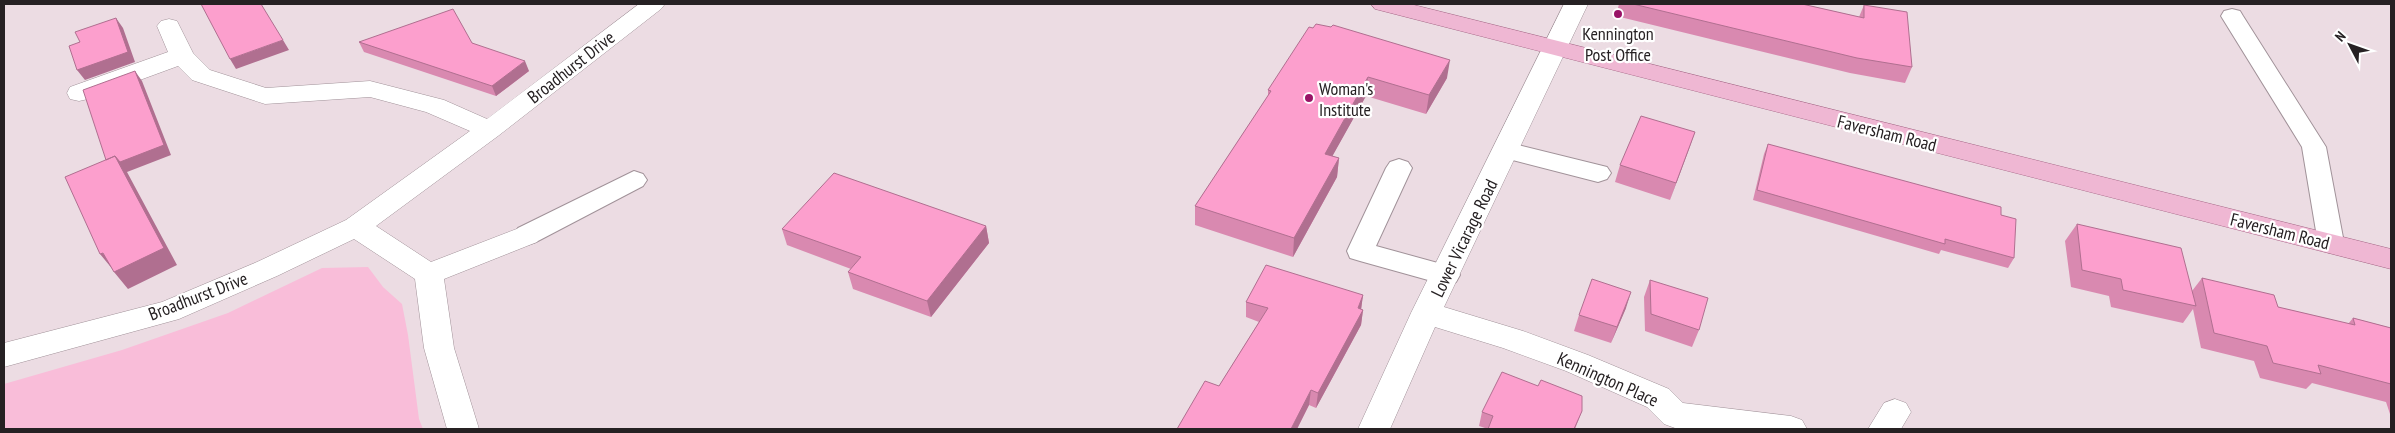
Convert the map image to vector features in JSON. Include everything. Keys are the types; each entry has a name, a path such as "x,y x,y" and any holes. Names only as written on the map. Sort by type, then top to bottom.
{"main road":[{"name":"Faversham Road","path":"1383,4 2008,164 2391,259"}],"street":[{"name":"Broadhurst Drive","path":"4,355 169,311 267,269 356,227 489,130 653,4"},
{"name":"Lower Vicarage Road","path":"1374,429 1426,312 1557,48 1576,4"},
{"path":"169,26 182,56 201,75 265,96 370,89 435,106 489,130"},
{"path":"79,93 182,56"},
{"path":"356,227 429,274 439,348 463,429"},
{"path":"429,274 527,235"},
{"name":"Kennington Place","path":"1426,312 1512,339 1577,363 1658,398 1675,414 1791,429"}],"lane":[{"path":"2232,16 2314,147 2331,243"},
{"path":"1506,150 1598,173"},
{"path":"1399,168 1360,251 1446,274"},
{"path":"527,235 634,180"}],"shaded area":[{"path":"368,267 383,287 402,304 419,419 423,429 4,429 4,384 122,350 228,313 322,268"}],"building":[{"path":"201,4 261,4 283,40 230,59"},
{"path":"1633,4 1802,4 1864,18 1864,5 1907,12 1912,67 1857,58"},
{"path":"453,9 472,43 525,61 492,86 359,42"},
{"path":"116,18 128,52 77,70 69,46 80,42 75,32"},
{"path":"1316,24 1331,27 1333,25 1450,60 1429,95 1368,77 1325,154 1339,158 1294,238 1195,206 1271,91 1268,90 1309,27 1313,28"},
{"path":"135,71 164,145 120,162 115,156 106,160 83,90"},
{"path":"1641,116 1695,132 1676,183 1620,165"},
{"path":"1768,144 2001,207 2001,215 2016,219 2014,258 1945,239 1945,244 1757,190"},
{"path":"115,156 164,248 114,272 103,253 100,254 65,177"},
{"path":"834,173 986,226 927,301 848,272 861,257 782,229"},
{"path":"2077,224 2181,248 2196,306 2123,290 2121,279 2082,270"},
{"path":"1266,265 1363,295 1358,308 1363,310 1318,393 1311,390 1291,429 1177,429 1205,381 1219,386 1268,308 1246,302"},
{"path":"2202,278 2274,295 2278,307 2355,325 2353,318 2391,328 2391,384 2318,365 2321,374 2273,363 2267,346 2214,333"},
{"path":"1592,279 1631,292 1617,327 1579,315"},
{"path":"1650,280 1708,298 1699,330 1651,314"},
{"path":"1502,372 1538,386 1541,380 1582,396 1582,411 1574,429 1488,429 1493,416 1482,412"}],"place":[{"name":"Kennington Post Office","path":"1618,14"},
{"name":"Woman's Institute","path":"1309,98"}]}
